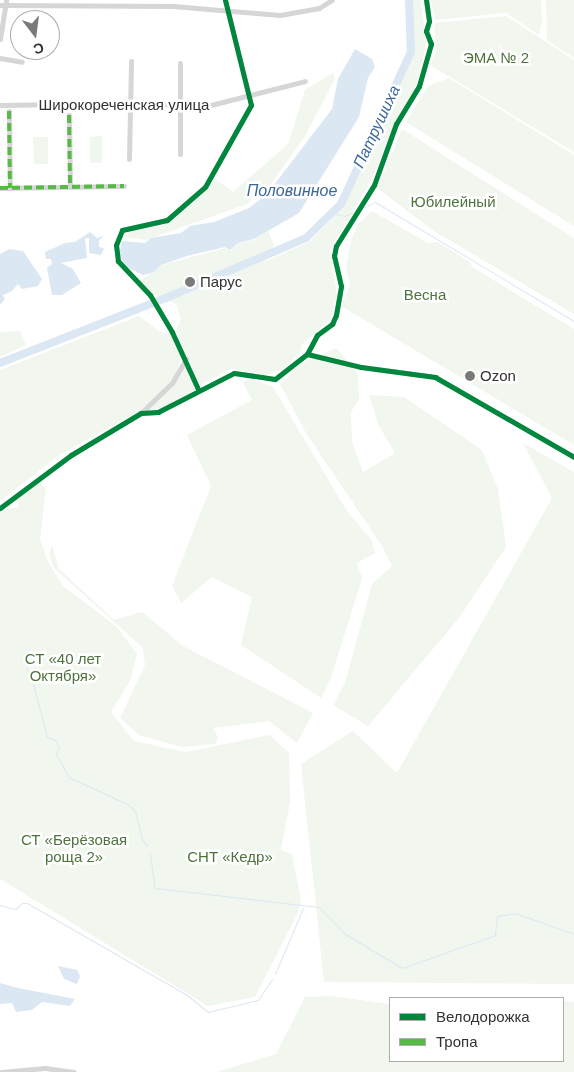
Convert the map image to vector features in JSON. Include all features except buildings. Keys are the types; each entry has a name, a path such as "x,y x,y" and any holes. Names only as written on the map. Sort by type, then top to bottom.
{"street":[{"path":"198,389 186,360 151,298 118,261 116,245 120,232 167,220 194,198 214,175 251,105 225,0"},
{"path":"0,39 4,3 174,6 228,13 280,15 319,8 332,0"},
{"path":"141,413 158,412 198,389 234,372 275,379 307,354 317,335 332,324 336,315 341,286 334,256 336,246 374,185 396,124 420,86 431,44 426,30 429,21 426,0"},
{"path":"0,58 22,62"},
{"path":"129,159 132,103 131,61"},
{"path":"180,63 180,154"},
{"name":"Широкореченская улица","path":"0,105 132,103 207,106 305,81"},
{"path":"10,112 10,188"},
{"path":"69,115 70,187"},
{"path":"0,188 124,186"},
{"path":"307,354 361,367 435,377 574,457"},
{"path":"0,508 72,455 141,413 172,383 186,360"},
{"path":"1,1072 45,1068 74,1072"}],"green space":[{"path":"411,0 421,0 426,43 417,84 395,124 369,185 330,250 337,295 331,319 302,344 301,351 284,369 267,375 231,369 200,385 176,331 181,320 176,304 148,292 138,282 162,265 225,248 231,251 238,243 254,240 268,231 274,245 264,262 309,242 340,211 414,53"},
{"path":"431,0 541,0 542,21 539,35 506,13 435,20"},
{"path":"546,0 574,0 574,58 547,40"},
{"name":"ЭМА № 2","path":"506,16 574,60 574,152 430,65 436,51 434,23"},
{"path":"333,73 335,79 304,138 270,185 247,204 146,240 125,237 128,231 161,226 193,204 215,179 233,192 288,144 305,90"},
{"path":"449,78 574,155 574,226 406,122 428,86"},
{"name":"Юбилейный","path":"402,129 574,238 574,314 434,231 377,188"},
{"path":"102,136 102,163 90,163 90,137"},
{"path":"33,137 48,137 48,164 34,164"},
{"name":"Весна","path":"372,211 428,243 438,242 470,262 472,267 574,329 574,445 341,306 350,285 346,268 351,240 359,223"},
{"path":"139,316 160,332 171,333 182,357 173,380 143,409 58,456 0,501 0,370"},
{"path":"20,331 26,345 0,357 0,332"},
{"path":"336,348 358,374 359,399 351,412 352,442 363,472 395,453 379,426 369,395 404,397 482,450 498,489 506,547 459,618 368,726 333,705 345,683 372,584 392,566 382,546 306,433 280,384 302,363"},
{"path":"185,364 196,386 194,391 156,412 147,412 174,383"},
{"path":"251,379 273,387 347,511 372,541 375,553 357,563 362,578 331,678 321,698 241,645 252,597 212,577 181,603 172,586 211,486 187,435 252,400 243,382"},
{"path":"523,443 574,472 574,984 324,982 301,764 353,731 397,773 552,498"},
{"path":"39,483 46,489 40,539 48,562 63,586 117,627 137,654 130,681 111,712 134,741 186,752 270,735 289,753 290,802 281,850 292,854 301,900 297,915 255,997 208,1006 0,879 0,510 19,507 17,499"},
{"path":"52,545 59,569 114,620 142,612 183,646 313,713 297,743 269,721 213,728 218,737 215,744 182,747 139,735 120,718 145,665 143,648 54,568 49,554"},
{"path":"330,996 389,1004 389,1062 564,1062 564,1001 574,1002 574,1072 217,1072 276,1054 305,997"}],"water":[{"name":"Половинное","path":"355,49 372,59 375,67 368,78 359,117 299,213 254,239 238,243 230,250 225,247 187,256 161,265 154,272 143,275 127,267 119,255 122,241 145,243 151,238 181,233 190,226 214,222 249,208 267,194 332,109 338,79"},
{"path":"90,232 97,238 104,236 99,240 99,247 104,248 101,255 89,253 89,238 85,238 87,258 61,263 73,269 81,283 62,295 52,295 47,268 52,264 51,259 46,259 45,252 65,243 75,242"},
{"path":"9,249 23,251 42,279 38,286 22,289 18,284 12,291 3,295 5,299 0,305 0,254"},
{"path":"58,966 77,970 80,976 77,984 64,979"},
{"path":"0,983 75,999 70,1006 42,1002 32,1010 16,1012 12,1003 0,1004"}],"waterway":[{"name":"Патрушиха","path":"0,363 166,298 306,238 341,204 411,52 409,0"},
{"path":"362,208 375,202 574,321"},
{"path":"331,213 345,216 356,211"},
{"path":"26,668 31,676 47,737 55,740 59,748 56,754 69,777 127,804 135,811 142,839 147,846"},
{"path":"150,854 155,888 319,907 345,934 402,968 495,935 497,916 515,913 574,934"},
{"path":"0,905 15,909 22,903 27,903 187,995 208,1012 258,1000 272,979"},
{"path":"275,974 303,908"}],"marked path":[{"path":"9,111 10,188"},
{"path":"69,115 70,187"},
{"path":"0,188 124,186"}],"cycle path":[{"path":"198,389 172,332 150,295 118,261 116,245 122,230 167,220 205,187 251,105 225,0"},
{"path":"307,354 317,335 332,324 336,315 341,286 334,256 336,246 374,185 396,124 419,86 431,44 426,31 429,21 426,0"},
{"path":"0,508 71,455 141,413 158,412 234,373 275,379 307,354 361,367 435,377 574,457"}],"place":[{"name":"Парус","path":"190,282"},
{"name":"Ozon","path":"470,376"}],"park label":[{"name":"СТ «40 лет Октября»","path":"63,666"},
{"name":"СТ «Берёзовая роща 2»","path":"74,848"},
{"name":"СНТ «Кедр»","path":"230,857"}]}
